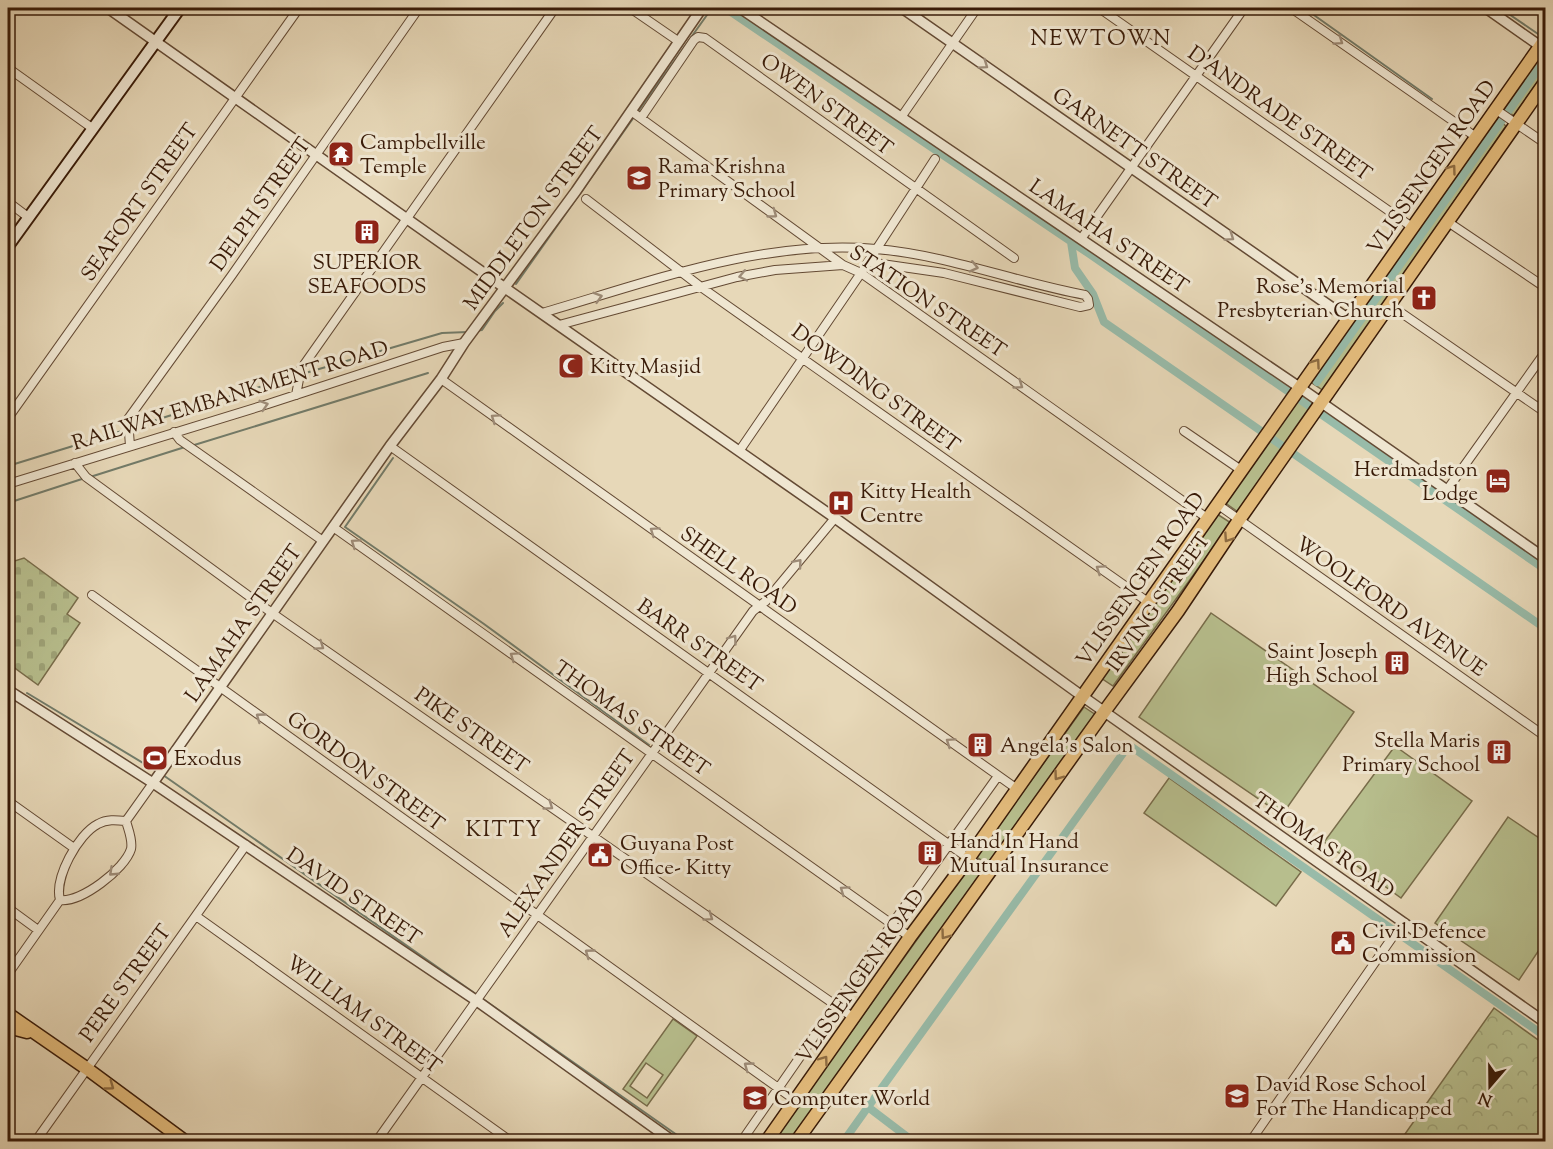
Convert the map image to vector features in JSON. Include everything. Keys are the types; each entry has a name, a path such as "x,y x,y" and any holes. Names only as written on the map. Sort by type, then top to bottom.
{"main road":[{"path":"8,246 180,8"},
{"name":"VLISSENGEN ROAD","path":"766,1142 910,937 968,859 1347,318 1476,137 1498,111 1543,42"},
{"name":"IRVING STREET","path":"796,1142 1178,611 1448,222 1514,122 1545,81"},
{"path":"8,1014 186,1142"},
{"path":"8,1027 45,1039"}],"street":[{"name":"THOMAS ROAD","path":"108,8 505,288 740,450 1401,925 1545,1023"},
{"name":"SEAFORT STREET","path":"8,417 299,8"},
{"name":"DELPH STREET","path":"130,446 128,422 419,8"},
{"path":"296,395 301,369 555,8"},
{"path":"630,8 678,41"},
{"name":"MIDDLETON STREET","path":"390,446 441,379 464,343 632,111 702,8"},
{"name":"LAMAHA STREET","path":"740,8 1299,387 1318,409 1447,490 1545,559"},
{"name":"GARNETT STREET","path":"902,8 1347,318"},
{"path":"902,116 977,8"},
{"name":"D'ANDRADE STREET","path":"1099,8 1412,227"},
{"path":"1082,239 1244,8"},
{"path":"1291,8 1476,137"},
{"path":"1486,8 1543,42"},
{"name":"OWEN STREET","path":"641,118 694,40 698,37 705,38 1014,258"},
{"path":"8,68 92,128"},
{"name":"STATION STREET","path":"632,111 820,249 843,265 861,273 1207,518"},
{"path":"1498,111 1545,144"},
{"path":"740,450 861,273 935,159"},
{"name":"DOWDING STREET","path":"586,199 701,287 1148,602"},
{"path":"8,202 28,217"},
{"path":"1448,222 1545,288"},
{"path":"542,313 683,273 750,257 820,249 876,249 946,261 1085,295 1089,305 1080,307 944,273 868,262"},
{"path":"944,273 946,261"},
{"path":"559,325 775,270 843,265"},
{"path":"1390,305 1545,413"},
{"name":"RAILWAY EMBANKMENT ROAD","path":"8,484 296,395 442,347 464,343"},
{"path":"442,347 453,360"},
{"path":"1447,490 1545,351"},
{"name":"SHELL ROAD","path":"441,379 1017,789"},
{"path":"1184,431 1241,470"},
{"path":"174,432 187,445 323,541"},
{"name":"LAMAHA STREET","path":"126,820 390,446"},
{"name":"BARR STREET","path":"390,446 988,873"},
{"name":"PIKE STREET","path":"75,463 95,484 272,613 854,1018"},
{"name":"WOOLFORD AVENUE","path":"1217,504 1545,737"},
{"name":"ALEXANDER STREET","path":"477,1000 753,611 766,601 835,518"},
{"name":"THOMAS STREET","path":"333,527 910,937"},
{"name":"GORDON STREET","path":"92,595 795,1100"},
{"name":"DAVID STREET","path":"8,690 158,777 246,846 477,1000 674,1142"},
{"path":"741,1142 998,776"},
{"path":"8,801 74,848"},
{"path":"8,974 60,900 58,891 74,848 96,825 107,820 126,820 131,847 126,858 116,870 84,895 72,900 60,900"},
{"name":"PERE STREET","path":"35,1142 246,846"},
{"path":"8,908 38,930"},
{"name":"WILLIAM STREET","path":"196,916 512,1142"},
{"path":"1250,1142 1401,925"},
{"path":"376,1142 477,1000"}],"green space":[{"path":"1545,47 1545,71 1514,116 1503,107"},
{"path":"1495,118 1506,126 1324,391 1309,381"},
{"path":"1299,397 1313,407 1238,512 1224,502"},
{"path":"1217,514 1231,523 1113,686 1101,678"},
{"path":"24,558 78,598 67,614 80,623 38,685 8,663 8,563"},
{"path":"1211,613 1354,712 1282,815 1139,717"},
{"path":"1084,707 1096,715 988,864 976,857"},
{"path":"1395,746 1472,801 1401,898 1324,842"},
{"path":"1169,778 1301,872 1276,906 1144,813"},
{"path":"1508,817 1545,842 1545,941 1519,980 1435,923"},
{"path":"969,867 981,876 791,1141 772,1142"},
{"path":"1494,1008 1545,1045 1545,1141 1400,1141"},
{"path":"673,1019 697,1036 647,1106 623,1089","holes":["646,1063 663,1075 647,1098 630,1086"]}],"waterway":[{"path":"637,113 712,8"},
{"path":"725,8 1088,253 1546,570"},
{"path":"1304,8 1432,99"},
{"path":"1500,8 1541,36"},
{"path":"1317,382 1546,58"},
{"path":"516,284 634,117"},
{"path":"1071,242 1075,268 1093,294 1104,322 1546,629"},
{"path":"476,331 482,330 503,303"},
{"path":"302,374 442,333 468,332"},
{"path":"191,446 428,373"},
{"path":"131,428 297,375"},
{"path":"8,466 125,430"},
{"path":"90,477 185,447"},
{"path":"393,458 345,527 484,624 649,745"},
{"path":"8,503 85,478"},
{"path":"27,693 158,772"},
{"path":"914,1142 868,1107 1129,745 1546,1037"},
{"path":"163,775 687,1142"},
{"path":"843,1142 868,1107"}],"place":[{"name":"Campbellville Temple","path":"341,154"},
{"name":"Rama Krishna Primary School","path":"639,178"},
{"name":"SUPERIOR SEAFOODS","path":"367,232"},
{"name":"Rose's Memorial Presbyterian Church","path":"1424,298"},
{"name":"Kitty Masjid","path":"571,366"},
{"name":"Herdmadston Lodge","path":"1498,481"},
{"name":"Kitty Health Centre","path":"841,503"},
{"name":"Saint Joseph High School","path":"1397,663"},
{"name":"Angela's Salon","path":"980,745"},
{"name":"Stella Maris Primary School","path":"1499,752"},
{"name":"Exodus","path":"155,758"},
{"name":"Hand In Hand Mutual Insurance","path":"930,853"},
{"name":"Guyana Post Office- Kitty","path":"600,855"},
{"name":"Civil Defence Commission","path":"1343,943"},
{"name":"David Rose School For The Handicapped","path":"1237,1096"},
{"name":"Computer World","path":"755,1098"}],"district":[{"name":"NEWTOWN","path":"1101,37"},
{"name":"KITTY","path":"504,828"}]}
